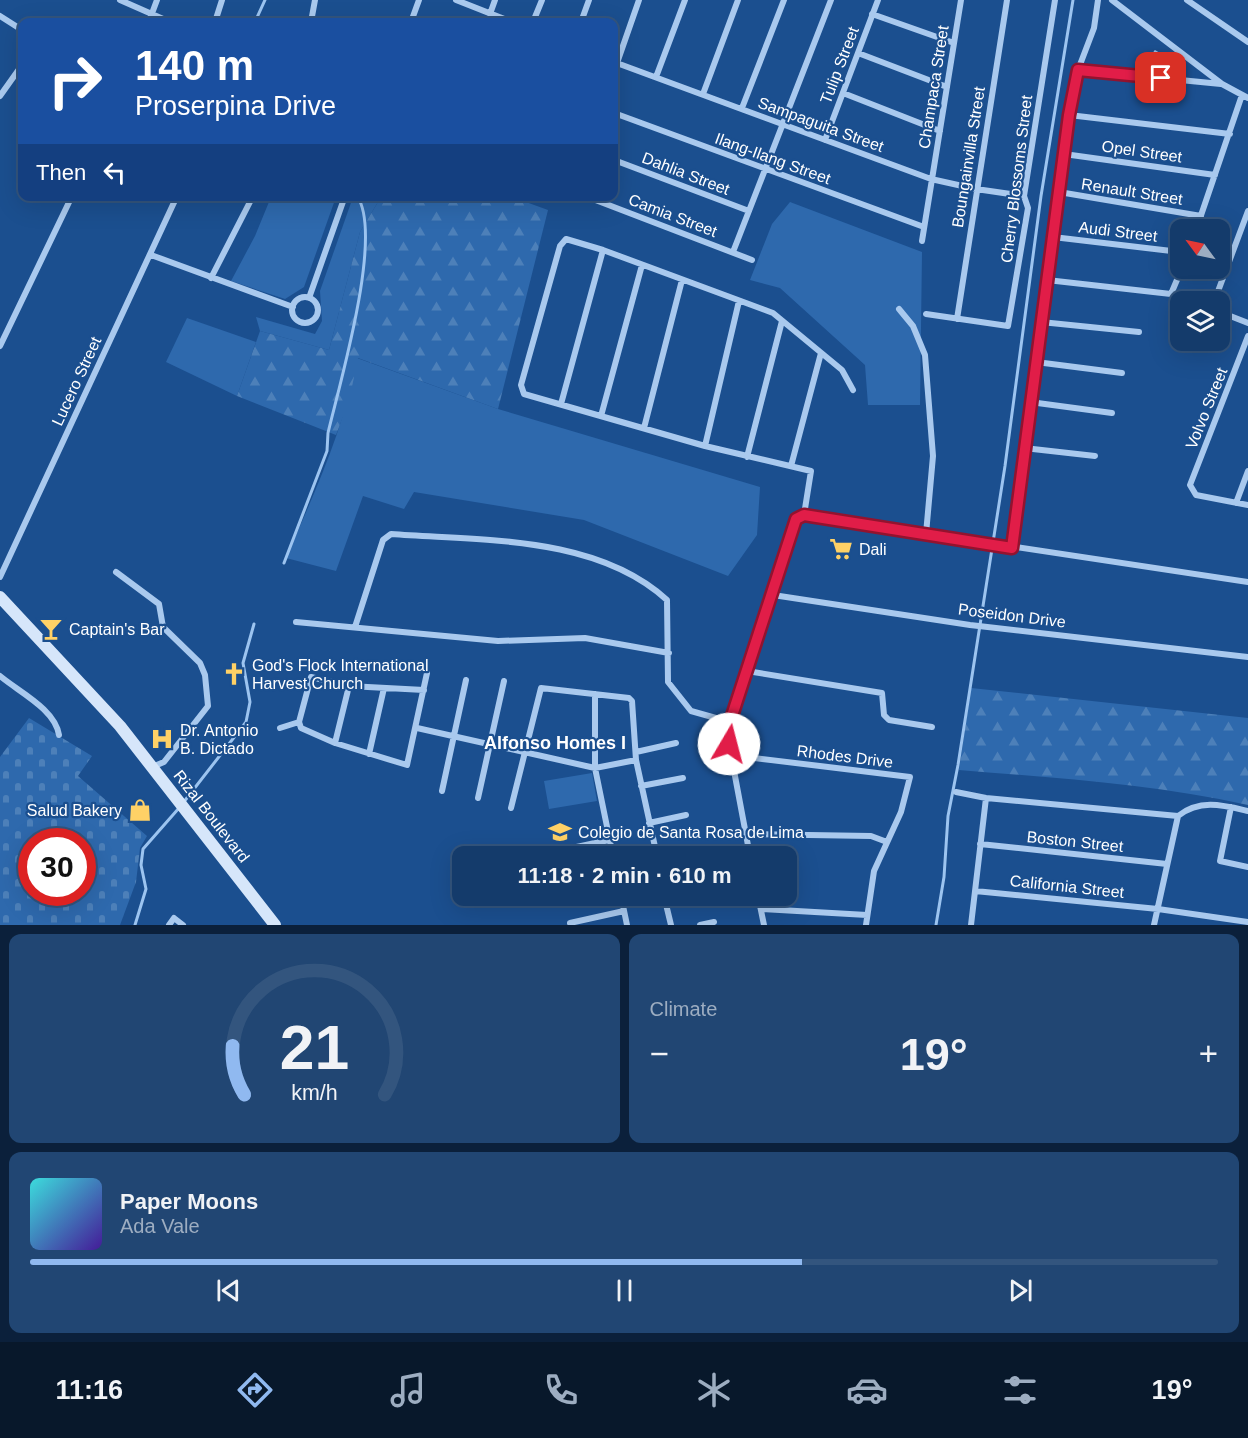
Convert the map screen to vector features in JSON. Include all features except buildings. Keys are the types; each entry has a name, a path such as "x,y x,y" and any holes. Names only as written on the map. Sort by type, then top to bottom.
{"main road":[{"name":"Rizal Boulevard","path":"0,597 120,726 275,925"}],"street":[{"path":"120,0 158,18"},
{"path":"152,16 157,0"},
{"path":"216,18 222,0"},
{"path":"312,18 315,0"},
{"path":"412,18 419,0"},
{"path":"456,0 501,18"},
{"path":"490,14 495,0"},
{"path":"535,18 542,0"},
{"path":"582,18 589,0"},
{"path":"618,54 639,0"},
{"path":"656,77 685,0"},
{"path":"704,94 738,0"},
{"path":"742,108 784,0"},
{"path":"733,252 785,124 831,0"},
{"name":"Tulip Street","path":"825,140 878,0"},
{"name":"Champaca Street","path":"922,241 961,0"},
{"name":"Boungainvilla Street","path":"957,319 1007,0"},
{"name":"Cherry Blossoms Street","path":"957,319 1008,326 1028,208 1024,196 1055,0"},
{"path":"1012,548 1069,115 1078,70 1095,28 1098,0"},
{"path":"1112,0 1222,84 1245,96 1200,219"},
{"path":"1187,0 1248,42"},
{"path":"872,14 954,43"},
{"path":"0,16 18,27"},
{"path":"858,53 947,87"},
{"name":"Sampaguita Street","path":"618,63 931,179 1024,196"},
{"path":"1078,70 1222,84"},
{"path":"0,96 18,71"},
{"path":"843,93 940,131"},
{"name":"Ilang-Ilang Street","path":"618,114 924,227"},
{"path":"1069,115 1230,134"},
{"name":"Opel Street","path":"1064,154 1215,175"},
{"name":"Dahlia Street","path":"618,162 749,211"},
{"name":"Renault Street","path":"1059,192 1201,216"},
{"path":"0,346 70,201"},
{"name":"Lucero Street","path":"0,577 152,255 175,201"},
{"path":"211,278 250,201"},
{"path":"309,298 344,201"},
{"name":"Camia Street","path":"598,201 752,260"},
{"path":"1218,291 1248,211"},
{"name":"Audi Street","path":"1053,237 1170,251"},
{"path":"804,515 811,471 705,446 524,393 521,386 560,246 566,240 603,250 773,313 842,370 853,390"},
{"path":"561,405 603,250"},
{"path":"152,255 293,306"},
{"path":"601,416 642,265"},
{"path":"644,428 682,280"},
{"path":"1047,280 1170,294"},
{"path":"309,298 317,305 314,320 298,321 293,312 293,306 299,299 309,298"},
{"path":"705,446 739,301"},
{"path":"899,309 914,326 925,355 933,456 926,534"},
{"path":"926,314 957,319"},
{"path":"1230,316 1248,323"},
{"path":"747,457 782,321"},
{"path":"1041,322 1139,332"},
{"name":"Volvo Street","path":"1236,503 1196,495 1191,491 1190,485 1248,336"},
{"path":"791,466 821,353"},
{"path":"1036,362 1122,373"},
{"path":"1030,402 1112,413"},
{"path":"1024,448 1095,456"},
{"path":"1248,471 1236,503 1248,505"},
{"path":"748,846 730,755 730,722 796,519 804,515 1248,582"},
{"path":"355,627 383,540 391,534 537,544 580,552 652,587 667,600 668,682 691,711 730,722"},
{"path":"116,572 159,604 163,627 200,663 206,675 208,706 164,762 152,767"},
{"name":"Poseidon Drive","path":"773,595 970,625 1248,657"},
{"path":"296,622 498,641 585,638 669,653"},
{"path":"747,671 882,693 884,715 890,720 932,727"},
{"path":"424,690 349,686 311,677 299,722 301,728 335,743 407,765 417,728 424,690 427,673"},
{"path":"0,676 48,713 57,724 59,735"},
{"path":"442,791 466,680"},
{"path":"478,798 504,681"},
{"path":"335,743 349,686"},
{"path":"369,754 384,688"},
{"path":"511,808 541,688 629,698 632,701 636,760 655,846"},
{"path":"595,694 595,768 610,846"},
{"path":"280,728 284,724 299,722"},
{"path":"417,728 595,768 636,760"},
{"path":"636,752 676,743"},
{"name":"Rhodes Drive","path":"730,755 910,777 901,812 874,871 866,925"},
{"path":"641,786 683,778"},
{"path":"956,792 986,798 1178,816"},
{"path":"971,925 986,798"},
{"path":"1154,925 1178,816 1190,807 1204,804 1248,811"},
{"path":"1231,807 1220,861 1248,867"},
{"path":"649,823 686,815"},
{"path":"745,834 871,836 887,842"},
{"path":"578,846 609,840"},
{"name":"Boston Street","path":"980,844 1167,864"},
{"name":"California Street","path":"975,891 1158,909 1248,922"},
{"path":"623,906 627,925"},
{"path":"666,906 671,925"},
{"path":"760,906 764,925"},
{"path":"761,909 867,915"},
{"path":"570,923 583,923 624,911"},
{"path":"169,925 174,918 183,925"},
{"path":"700,925 714,922"}],"green space":[{"path":"269,201 335,201 304,287 285,299 231,281 255,236"},
{"path":"352,201 379,201 360,232 329,350 260,331 256,317 315,334 322,321 320,291"},
{"path":"379,201 523,201 548,210 498,409 358,358 349,401 336,435 237,396 260,331 329,350 360,232"},
{"path":"790,202 922,252 920,405 868,405 865,365 780,288 750,280 772,224"},
{"path":"187,318 256,342 237,396 166,362"},
{"path":"357,358 498,409 760,487 757,535 728,576 584,520 414,492 404,509 363,496 336,571 286,558 336,435"},
{"path":"971,688 1248,718 1248,805 1140,787 959,770"},
{"path":"29,718 92,756 78,776 147,836 140,848 136,882 120,925 0,925 0,757"},
{"path":"592,773 597,801 549,809 544,781"}],"shaded area":[{"path":"1155,51 1167,58 1179,59 1174,70 1164,64 1152,62 1150,58"}],"waterway":[{"path":"257,18 265,0"},
{"path":"936,925 944,877 948,816 1005,466 1041,196 1073,0"},
{"path":"284,563 327,451 328,433 357,312 363,276 365,243 364,215 359,201"},
{"path":"183,803 246,722 250,702 243,663 254,624"},
{"path":"135,925 146,889 141,865 143,849 179,808"}],"place":[{"name":"Dali","path":"841,549"},
{"name":"Captain's Bar","path":"51,629"},
{"name":"God's Flock International Harvest Church","path":"234,674"},
{"name":"Dr. Antonio B. Dictado","path":"162,739"},
{"name":"Salud Bakery","path":"140,810"},
{"name":"Colegio de Santa Rosa de Lima","path":"560,832"}],"district":[{"name":"Alfonso Homes I","path":"555,743"}],"route":[{"path":"729,744 730,722 796,519 804,515 1012,548 1069,115 1078,70 1161,78"}]}
